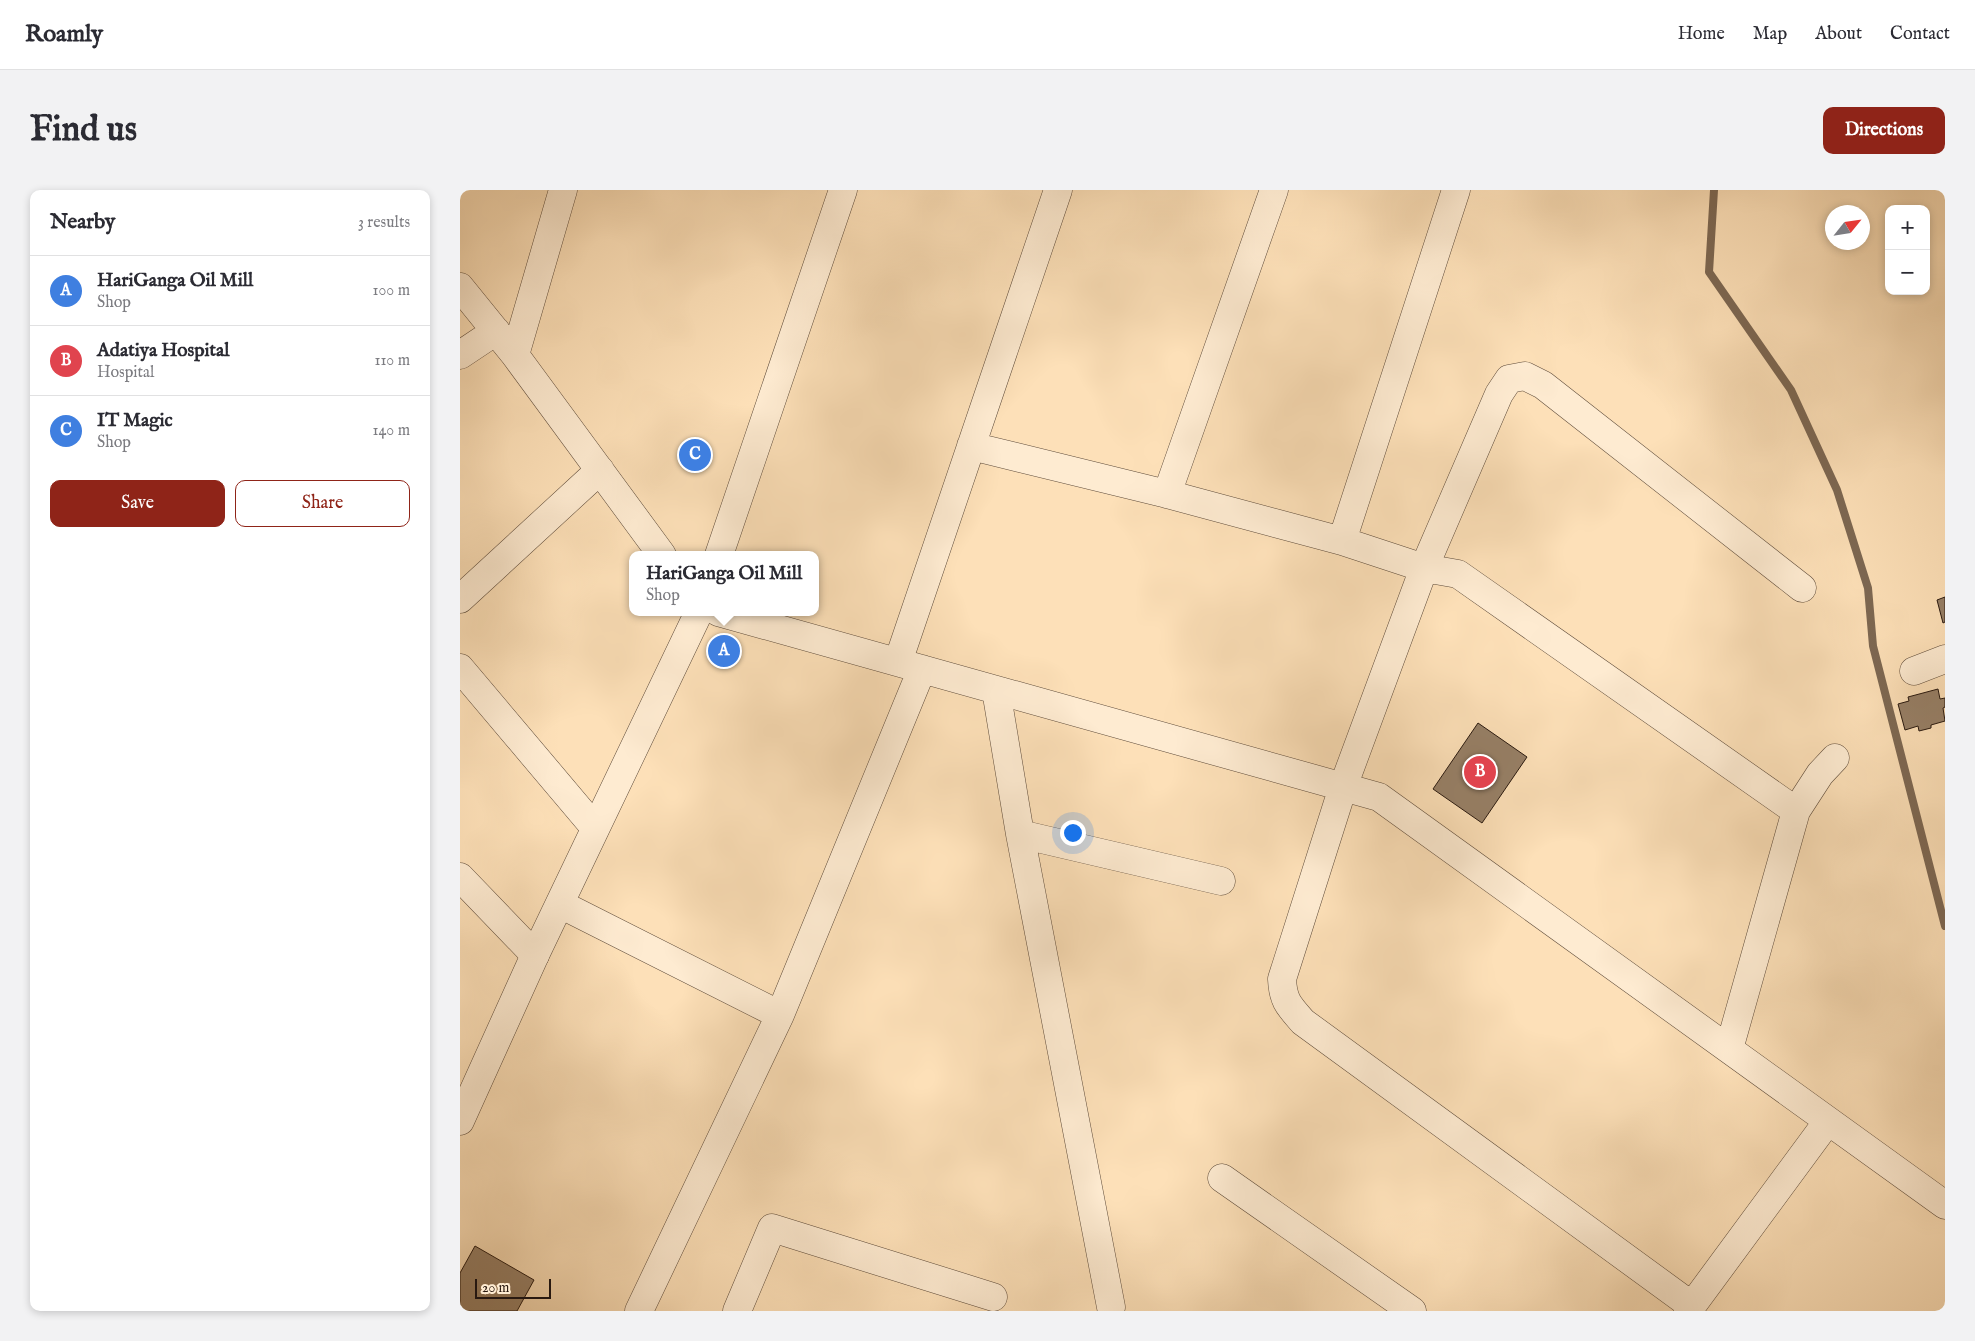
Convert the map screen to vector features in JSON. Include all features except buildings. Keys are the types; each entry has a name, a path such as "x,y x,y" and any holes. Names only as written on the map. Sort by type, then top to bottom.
{"street":[{"path":"515,355 563,190"},
{"path":"720,551 843,190"},
{"path":"639,1311 780,1015 910,666 971,446 1058,190"},
{"path":"1167,494 1274,190"},
{"path":"1342,540 1456,190"},
{"path":"460,287 515,355 659,551"},
{"path":"460,354 496,331"},
{"path":"1802,588 1543,385 1525,376 1509,379 1499,394 1424,568 1342,787 1282,979 1283,994 1303,1022 1690,1309 1828,1121"},
{"path":"971,446 1167,494 1342,540 1424,568 1458,574 1796,812"},
{"path":"460,599 600,470"},
{"path":"460,1121 535,955 696,616"},
{"path":"732,616 1379,797 1945,1205"},
{"path":"1914,671 1945,659"},
{"path":"460,668 595,828"},
{"path":"996,690 1020,834 1111,1307"},
{"path":"1729,1049 1796,812 1820,774 1835,758"},
{"path":"1020,834 1221,881"},
{"path":"460,877 535,955"},
{"path":"560,904 780,1015"},
{"path":"1222,1178 1412,1311"},
{"path":"737,1311 772,1228 993,1297"}],"waterway":[{"path":"1714,190 1709,272 1791,390 1837,490 1868,588 1873,646 1945,926"}],"place":[{"name":"IT Magic","path":"695,455"},
{"name":"HariGanga Oil Mill","path":"724,651"},
{"name":"Adatiya Hospital","path":"1480,772"}]}
